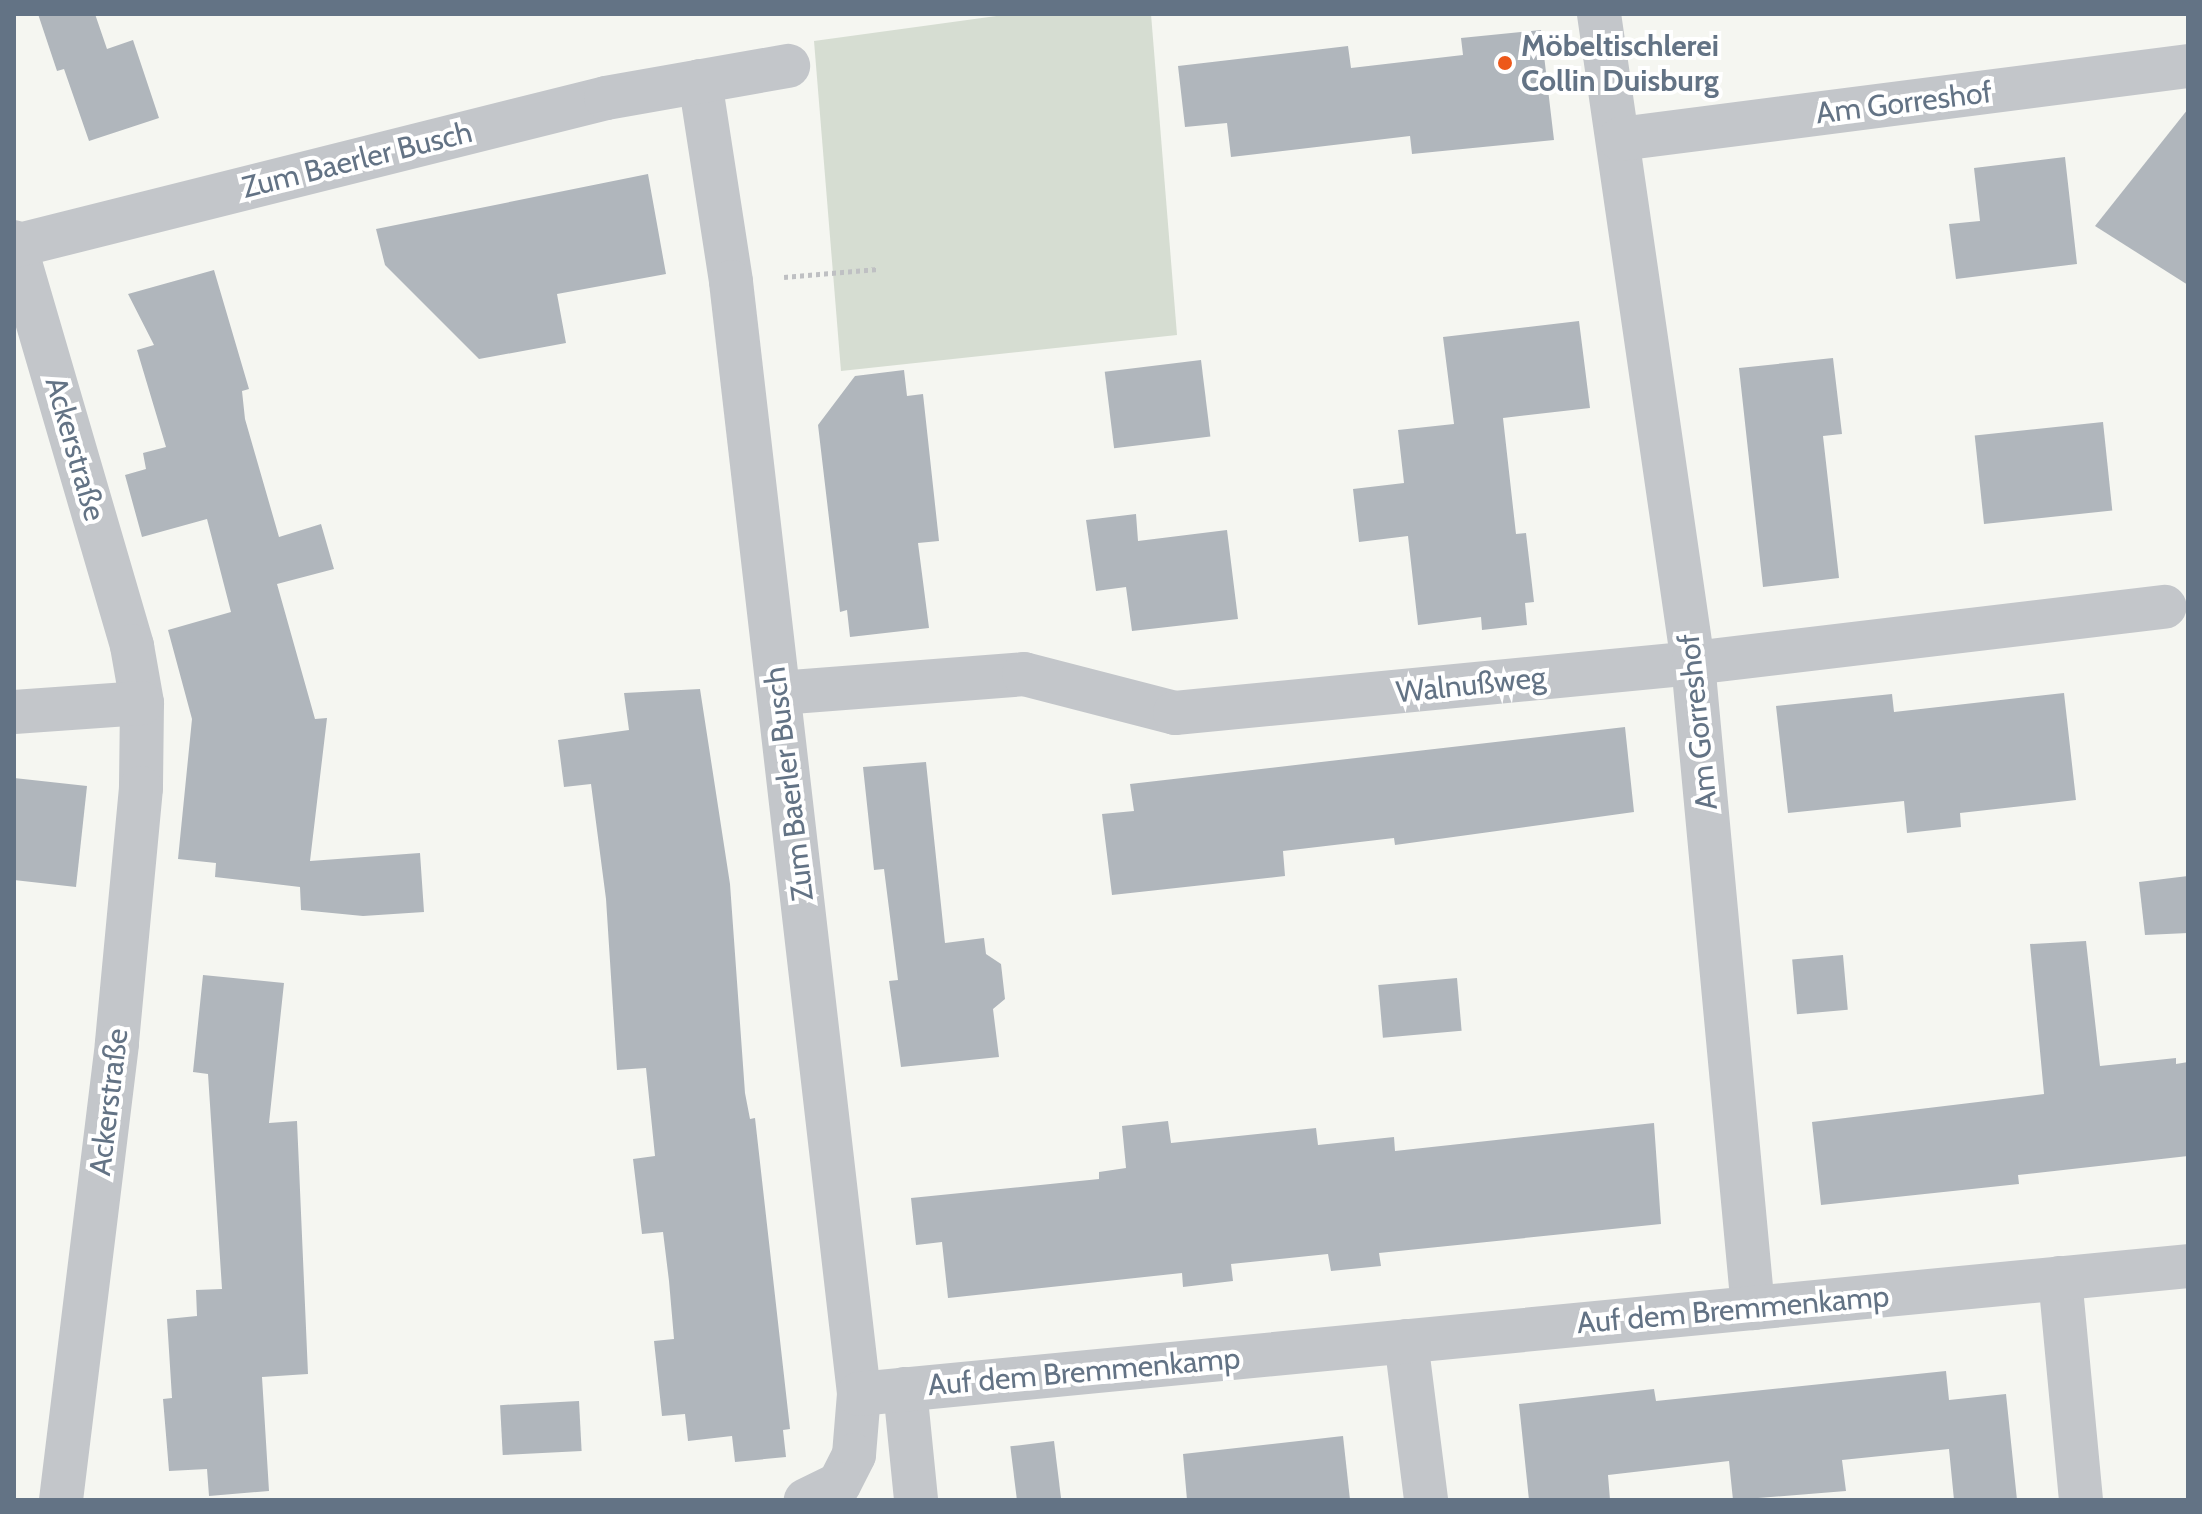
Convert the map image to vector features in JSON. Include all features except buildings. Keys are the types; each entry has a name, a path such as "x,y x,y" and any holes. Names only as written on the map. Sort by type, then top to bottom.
{"street":[{"name":"Am Gorreshof","path":"1599,14 1620,139 1693,663 1753,1308"},
{"name":"Zum Baerler Busch","path":"15,244 606,98 788,66"},
{"name":"Am Gorreshof","path":"1620,139 2188,66"},
{"name":"Zum Baerler Busch","path":"700,81 731,282 859,1394 854,1455 822,1492"},
{"name":"Ackerstraße","path":"15,244 132,646 142,703 141,788 117,1044 61,1500"},
{"name":"Walnußweg","path":"779,693 1024,674 1175,713 1693,663 2165,607"},
{"path":"14,712 142,703"},
{"name":"Auf dem Bremmenkamp","path":"859,1394 2188,1266"},
{"path":"2060,1278 2081,1500"},
{"path":"1406,1341 1426,1500"},
{"name":"Auf dem Bremmenkamp","path":"905,1389 916,1500"}],"path":[{"path":"731,282 878,269"}],"shaded area":[{"path":"1011,14 1151,14 1177,335 841,371 814,41"}],"place":[{"name":"Möbeltischlerei Collin Duisburg","path":"1505,63"}]}
